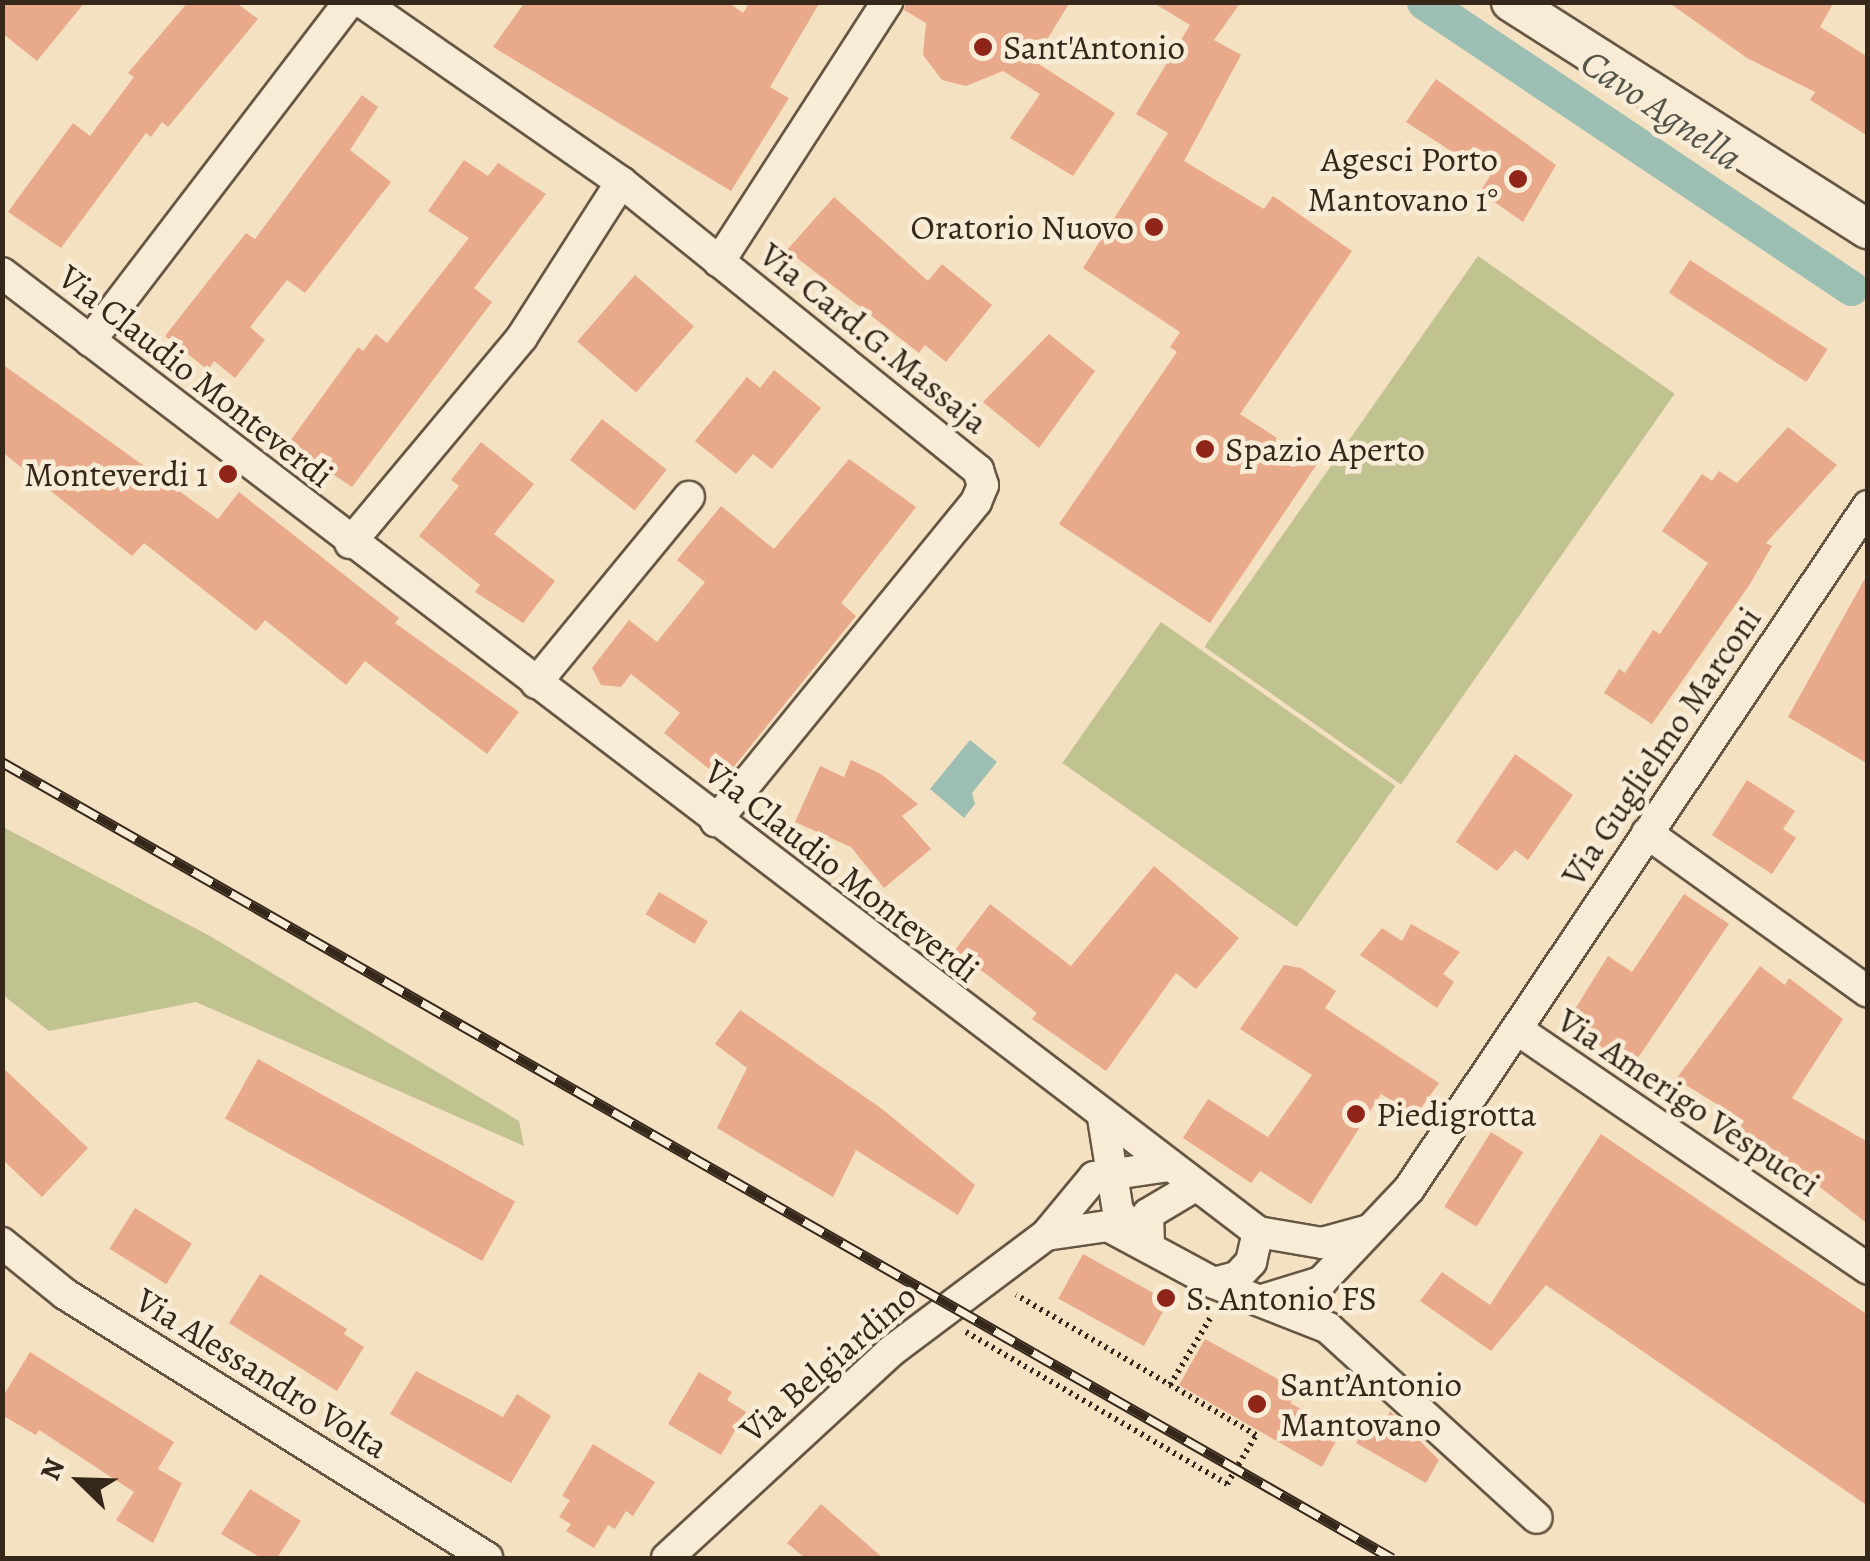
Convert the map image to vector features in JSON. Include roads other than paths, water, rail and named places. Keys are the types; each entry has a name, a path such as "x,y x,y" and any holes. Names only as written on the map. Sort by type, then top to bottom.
{"street":[{"path":"90,340 350,2"},
{"name":"Via Card.G.Massaja","path":"362,2 621,182 978,470 983,485 976,502 716,821"},
{"path":"719,262 887,2"},
{"path":"1512,2 1868,229"},
{"path":"350,543 522,338 621,182"},
{"name":"Via Claudio Monteverdi","path":"2,273 1103,1118 1258,1232"},
{"path":"536,683 689,496"},
{"name":"Via Guglielmo Marconi","path":"1321,1282 1409,1190 1868,506"},
{"path":"1646,833 1868,992"},
{"name":"Via Amerigo Vespucci","path":"1518,1030 1868,1269"},
{"path":"1103,1118 1118,1212 1149,1244"},
{"path":"1110,1173 1168,1166"},
{"name":"Via Belgiardino","path":"667,1558 890,1352 1046,1235 1094,1177 1110,1173"},
{"path":"1149,1244 1148,1214 1195,1186"},
{"path":"1046,1235 1108,1226 1149,1244 1221,1285 1328,1328 1537,1518"},
{"path":"1221,1285 1237,1277 1252,1262 1258,1232 1306,1242 1368,1230"},
{"path":"1306,1242 1321,1282 1328,1328"},
{"name":"Via Alessandro Volta","path":"2,1243 65,1294 487,1558"},
{"path":"1262,1300 1321,1282"}],"water":[{"path":"970,740 997,762 972,793 975,804 964,818 930,789"}],"waterway":[{"name":"Cavo Agnella","path":"1424,2 1851,288"}],"railway":[{"path":"2,762 1392,1558"}],"place":[{"name":"Sant'Antonio","path":"983,47"},
{"name":"Agesci Porto Mantovano 1°","path":"1518,179"},
{"name":"Oratorio Nuovo","path":"1154,227"},
{"name":"Spazio Aperto","path":"1205,449"},
{"name":"Monteverdi 1","path":"228,474"},
{"name":"Piedigrotta","path":"1356,1114"},
{"name":"S. Antonio FS","path":"1166,1298"},
{"name":"Sant’Antonio Mantovano","path":"1257,1404"}]}
